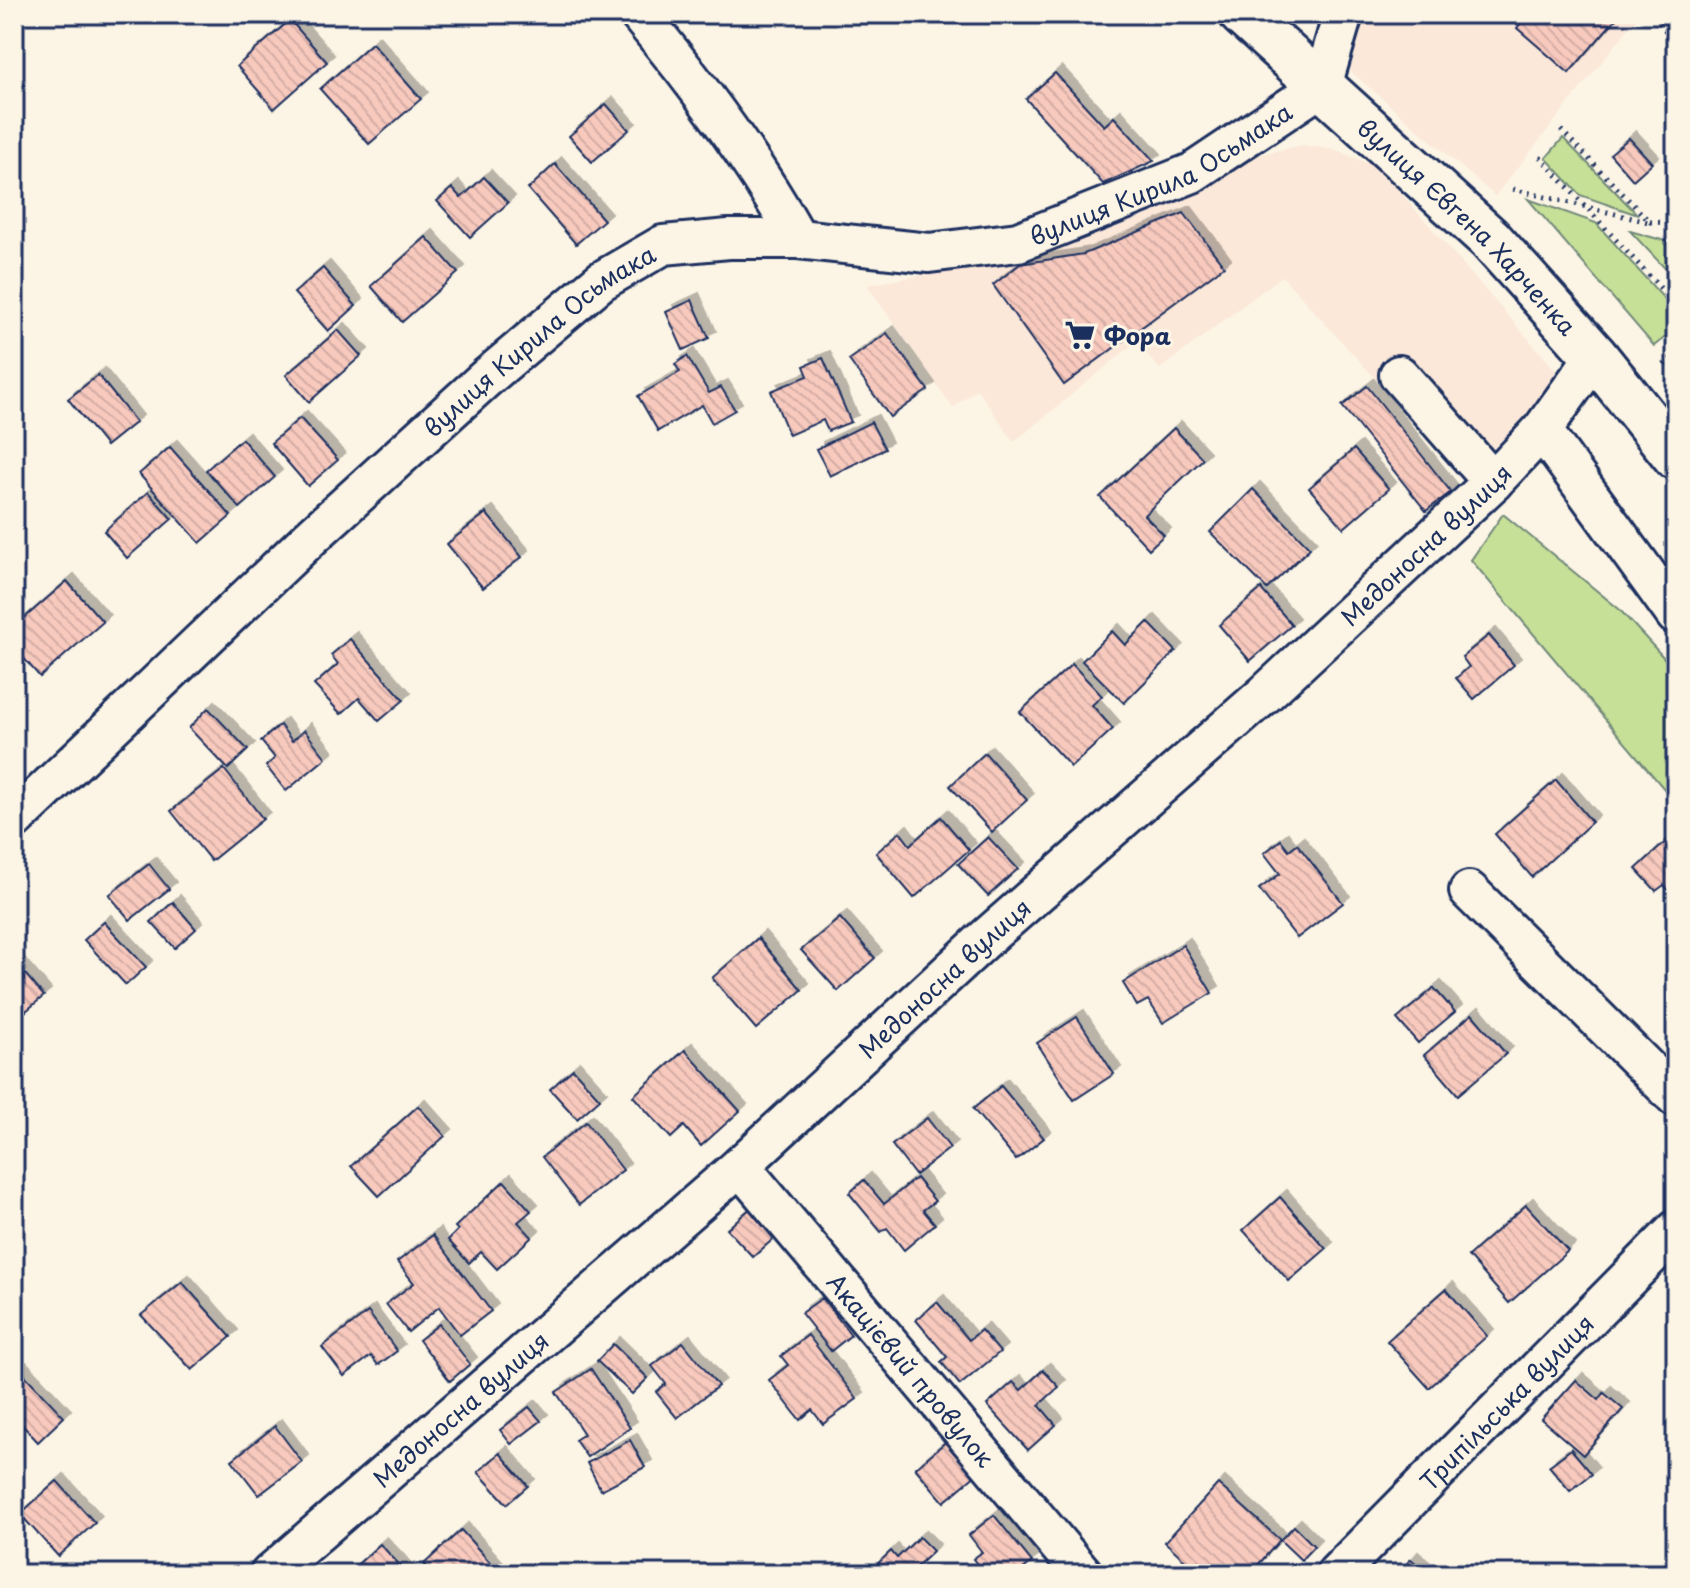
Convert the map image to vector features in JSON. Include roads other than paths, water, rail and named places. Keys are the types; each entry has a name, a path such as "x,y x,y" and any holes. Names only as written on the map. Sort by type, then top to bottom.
{"main road":[{"name":"вулиця Євгена Харченка","path":"1242,14 1490,239 1595,356 1676,457"}],"street":[{"path":"639,14 693,79 761,175 798,239"},
{"path":"1322,86 1343,14"},
{"name":"вулиця Кирила Осьмака","path":"14,820 311,537 485,379 601,281 663,245 729,239 798,239 929,253 1018,242 1192,173 1322,86"},
{"name":"Медоносна вулиця","path":"270,1574 740,1166 985,939 1264,695 1493,482 1542,430 1595,356"},
{"path":"1399,375 1493,482"},
{"path":"1542,430 1676,615"},
{"path":"1469,891 1676,1097"},
{"name":"Акацієвий провулок","path":"740,1166 1083,1574"},
{"name":"Трипільська вулиця","path":"1351,1569 1676,1230"}],"place":[{"name":"Фора","path":"1080,335"}]}
